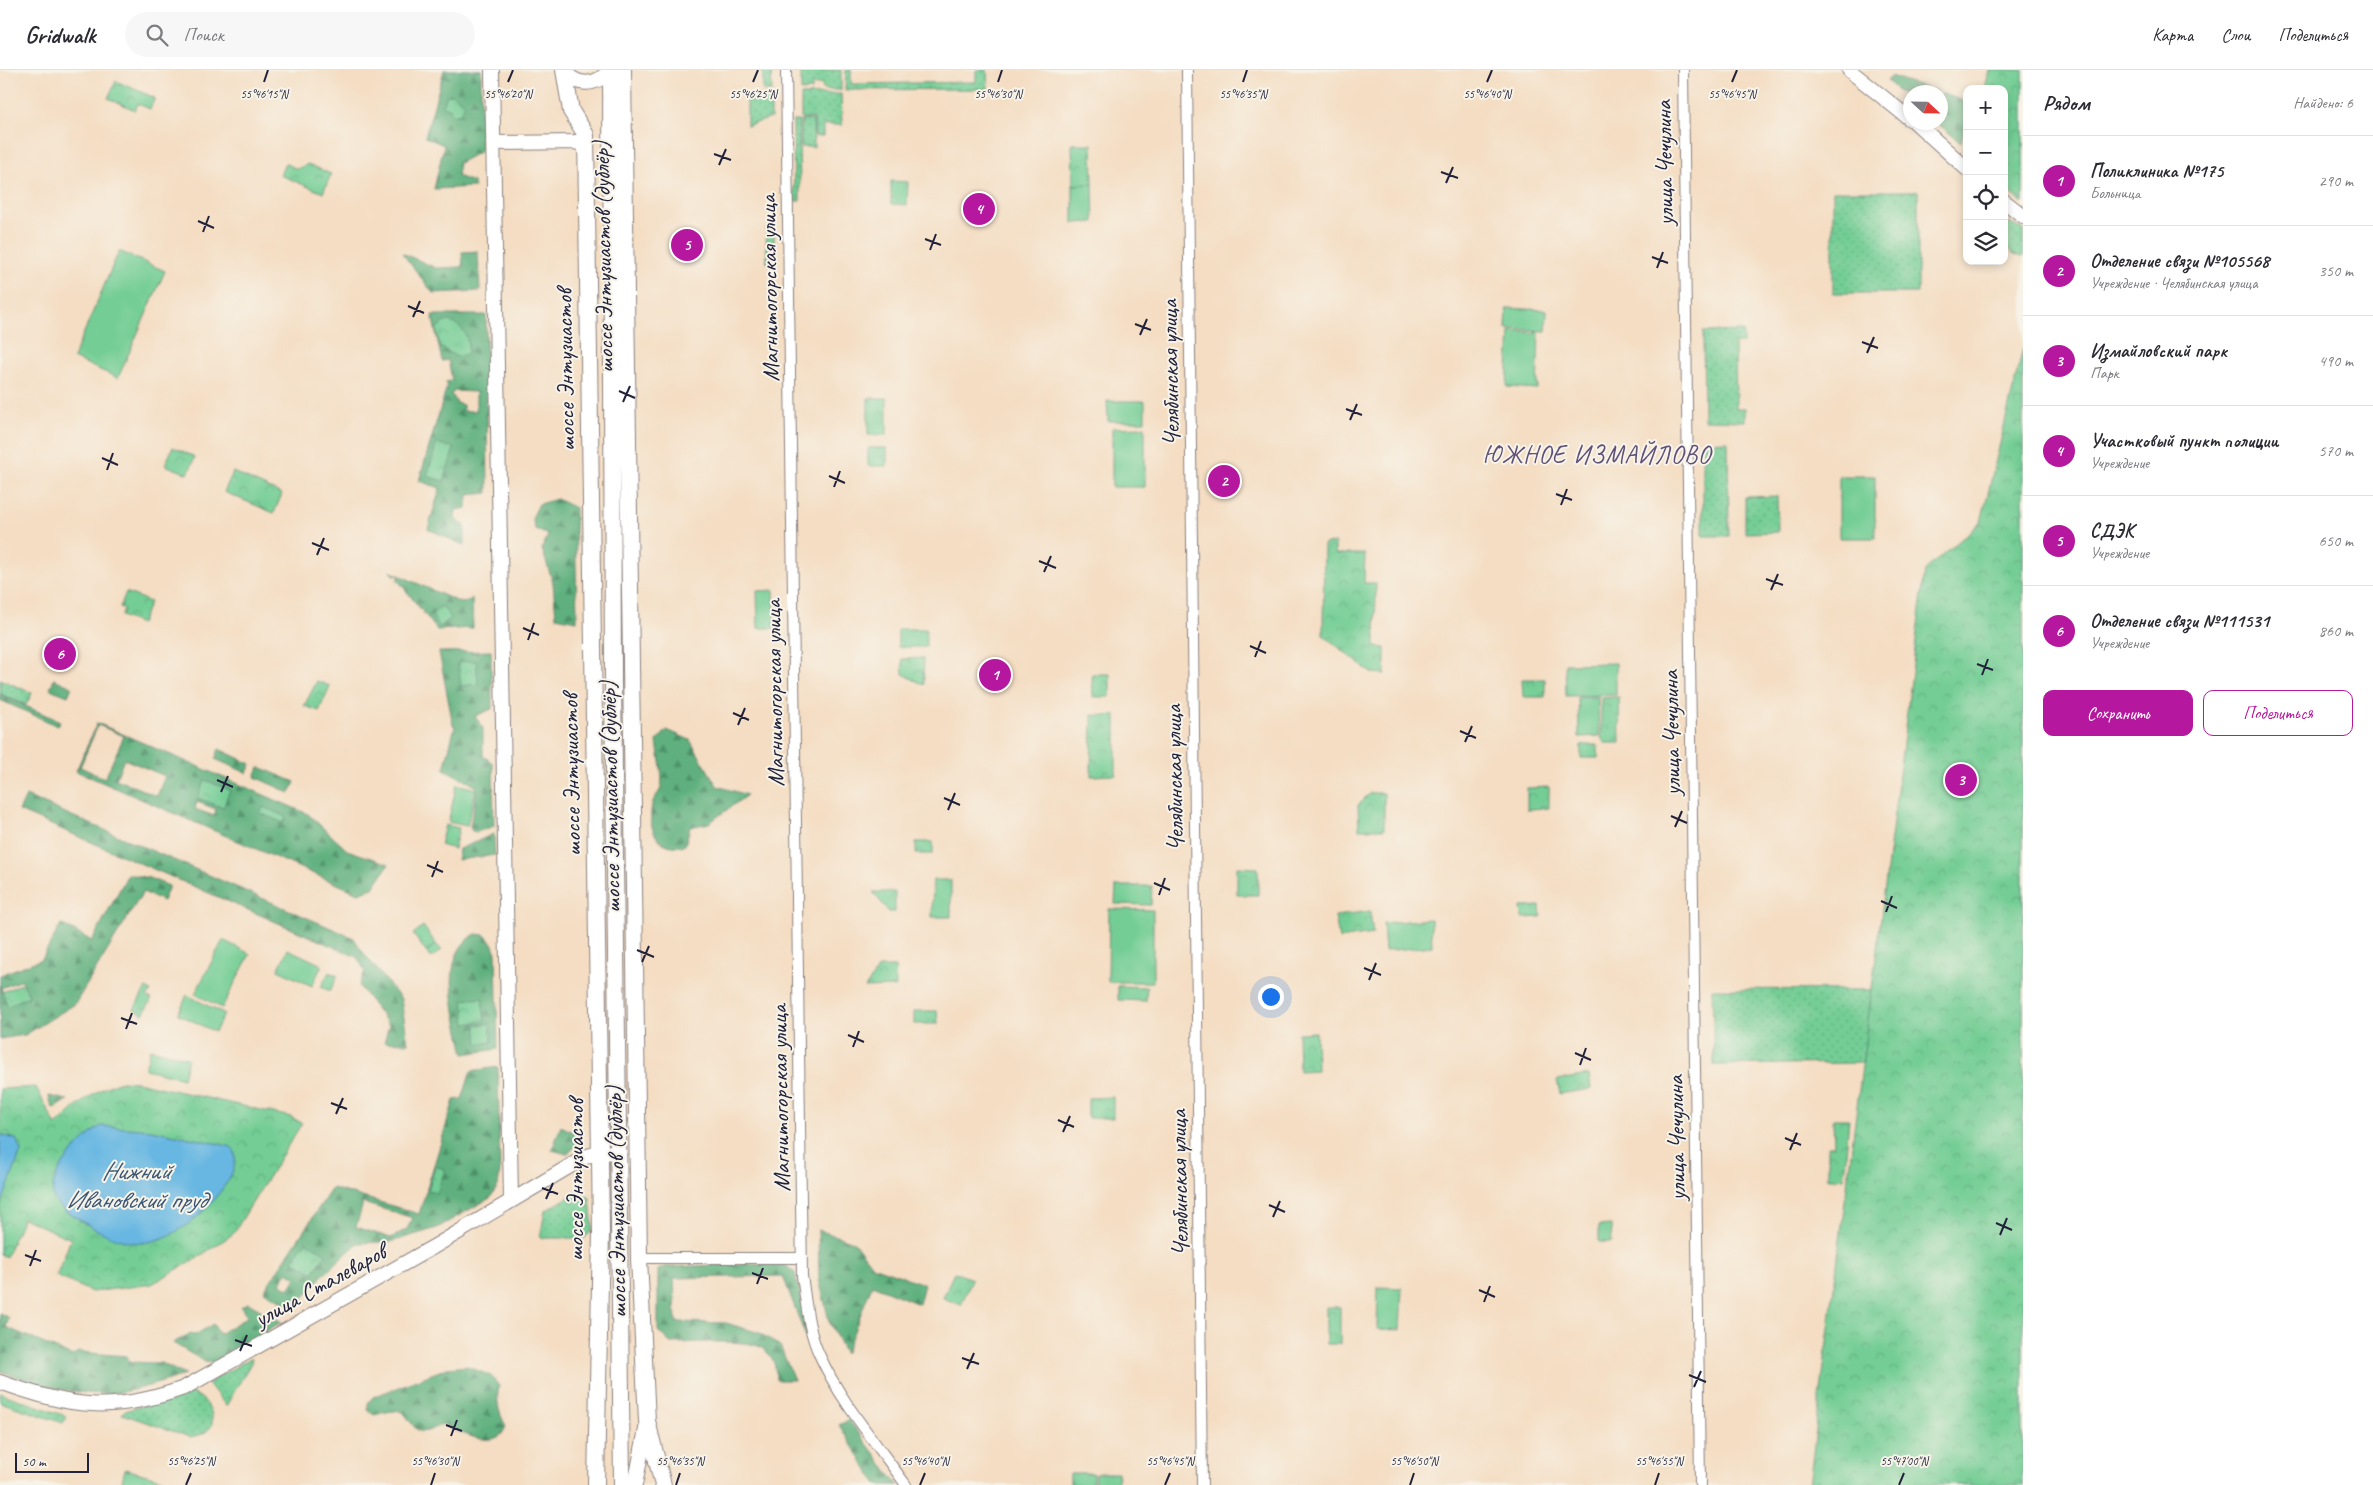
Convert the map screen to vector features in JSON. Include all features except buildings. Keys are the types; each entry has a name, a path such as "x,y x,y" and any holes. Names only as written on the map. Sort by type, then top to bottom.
{"main road":[{"path":"492,70 511,1200"},
{"path":"493,143 583,142 571,111 564,70"},
{"path":"564,70 572,78 583,83 601,79 610,70"},
{"name":"шоссе Энтузиастов","path":"610,70 613,683 622,1485"},
{"name":"шоссе Энтузиастов (дублёр)","path":"623,70 639,1258 647,1421 635,1485"},
{"path":"1849,70 1903,113"},
{"path":"1924,130 1963,165"},
{"name":"шоссе Энтузиастов","path":"583,142 601,1232 596,1485"},
{"path":"2008,204 2023,216"},
{"name":"улица Сталеваров","path":"0,1382 49,1398 97,1406 140,1400 171,1392 199,1380 587,1156 619,1152"},
{"path":"647,1421 663,1485"},
{"path":"585,1485 596,1451"}],"street":[{"name":"Магнитогорская улица","path":"786,70 802,1258 809,1316 818,1353 906,1485"},
{"name":"Челябинская улица","path":"1187,70 1202,1485"},
{"name":"улица Чечулина","path":"1683,70 1700,1485"},
{"path":"639,1258 802,1258"}],"green space":[{"path":"444,70 481,70 481,151 459,163 457,176 473,182 475,187 434,189 444,145 425,137"},
{"path":"763,70 771,70 772,91 763,91"},
{"path":"801,70 841,70 841,90 823,90 822,84 812,85 812,90 801,91"},
{"path":"846,70 851,70 851,84 976,82 976,70 987,70 988,89 845,90"},
{"path":"1989,70 2023,70 2023,203 2008,190 2008,85 1986,85"},
{"path":"1891,76 1918,85 1903,85 1903,95 1887,81"},
{"path":"116,81 155,98 150,109 138,104 135,110 108,98"},
{"path":"452,94 465,104 461,113 452,115 450,108 443,106 447,95"},
{"path":"841,94 842,125 823,125 823,136 815,136 814,118 801,119 801,95"},
{"path":"1948,95 1963,101 1963,134 1961,143 1945,130 1948,130"},
{"path":"771,96 771,118 747,126 747,97"},
{"path":"801,120 813,120 814,147 801,147"},
{"path":"793,121 799,121 800,201 794,201"},
{"path":"1072,144 1092,144 1093,184 1073,185"},
{"path":"285,163 297,169 308,164 331,174 323,193 280,175"},
{"path":"891,181 908,182 907,205 891,204"},
{"path":"1093,184 1094,222 1073,223 1073,185"},
{"path":"1833,191 1918,191 1918,293 1833,293"},
{"path":"2008,223 2023,230 2023,257 2012,252 2008,247"},
{"path":"766,228 774,228 774,263 767,263"},
{"path":"119,251 165,271 118,378 73,358"},
{"path":"478,251 480,291 433,293 402,253 436,268 463,267 462,252"},
{"path":"1507,308 1547,310 1546,331 1506,329"},
{"path":"432,315 486,315 488,493 468,495 467,508 456,510 455,519 465,526 465,546 428,529 440,488 419,481 447,386 446,382 452,380 448,360 442,361","holes":["455,391 476,392 476,411 463,411 463,405 457,403 451,394"]},
{"path":"449,321 459,326 465,334 468,343 468,353 457,357 440,347 436,329"},
{"path":"1510,331 1539,333 1537,389 1507,387"},
{"path":"1743,331 1743,343 1735,343 1736,408 1745,408 1745,421 1704,420 1703,332"},
{"path":"2023,348 2023,1485 1809,1485 1925,570 1981,522"},
{"path":"868,398 887,398 887,435 868,435"},
{"path":"1107,401 1145,401 1145,421 1108,421"},
{"path":"1145,427 1145,487 1112,487 1112,428"},
{"path":"1728,441 1729,536 1703,536 1703,442"},
{"path":"437,443 454,448 444,481 427,476"},
{"path":"173,447 195,457 188,474 165,465"},
{"path":"868,448 887,448 887,466 868,466"},
{"path":"233,472 282,494 274,513 224,492"},
{"path":"1839,476 1875,476 1875,538 1839,538"},
{"path":"1777,496 1778,532 1745,533 1745,497"},
{"path":"557,499 575,508 577,621 556,617 553,583 542,549 548,535 535,529 532,518 539,504"},
{"path":"1335,543 1335,554 1365,554 1364,583 1376,583 1375,647 1385,648 1385,674 1371,673 1323,635 1324,544"},
{"path":"397,574 461,603 467,602 472,598 473,628 437,630 397,579 399,577"},
{"path":"774,590 775,628 758,628 757,591"},
{"path":"126,592 150,602 141,624 121,616 124,609 120,607"},
{"path":"442,606 451,618 440,627 431,615"},
{"path":"898,629 926,629 926,647 898,647"},
{"path":"491,651 492,709 475,716 483,728 483,756 493,763 494,826 477,832 472,831 470,826 477,790 476,786 444,769 455,726 453,725 439,652"},
{"path":"923,658 924,685 903,674 902,659"},
{"path":"476,661 478,684 461,686 458,662"},
{"path":"1616,663 1616,695 1566,696 1565,664"},
{"path":"1092,674 1110,674 1110,697 1093,697"},
{"path":"0,679 32,693 26,705 0,694"},
{"path":"54,679 72,687 68,696 50,689"},
{"path":"1522,679 1545,679 1545,697 1523,697"},
{"path":"317,681 330,686 319,711 304,706"},
{"path":"0,695 60,721 58,726 0,700"},
{"path":"1578,697 1598,697 1599,736 1579,737"},
{"path":"1619,697 1620,743 1605,743 1601,738 1601,698"},
{"path":"1092,715 1116,716 1116,775 1091,776"},
{"path":"97,723 308,814 347,850 389,864 373,888 358,893 76,771","holes":["98,725 124,736 105,778 80,767","124,759 165,776 157,796 116,779","197,802 216,809 214,816 195,809"]},
{"path":"667,730 690,740 717,786 747,795 709,823 690,827 685,845 668,845 661,842 656,837 651,822 653,803 662,784 657,741"},
{"path":"1581,745 1598,745 1598,758 1581,758"},
{"path":"219,749 251,764 247,773 215,759"},
{"path":"259,767 295,782 290,793 255,777"},
{"path":"205,780 230,790 223,808 198,798"},
{"path":"457,784 476,789 467,826 448,822"},
{"path":"1549,787 1549,808 1527,809 1527,788"},
{"path":"1370,793 1384,793 1384,829 1359,829 1358,805"},
{"path":"26,796 354,938 362,951 401,999 408,1043 384,1042 389,1025 359,986 365,971 357,957 19,811"},
{"path":"263,807 286,817 283,823 260,813"},
{"path":"445,825 459,828 454,849 440,845"},
{"path":"494,834 495,855 457,860 459,849"},
{"path":"916,842 933,842 933,854 916,854"},
{"path":"1237,867 1258,868 1258,895 1237,895"},
{"path":"128,874 149,878 169,886 163,901 143,892 75,1004 25,1035 0,1039 0,975 42,959 61,924 92,941","holes":["22,980 29,997 8,1005 1,988"]},
{"path":"933,880 951,880 951,917 932,917"},
{"path":"1116,886 1152,886 1151,905 1115,904"},
{"path":"873,892 895,892 895,912 889,912"},
{"path":"1540,906 1541,917 1522,918 1521,907"},
{"path":"1109,909 1153,910 1153,982 1108,982"},
{"path":"1370,911 1373,934 1339,939 1335,916"},
{"path":"1431,919 1432,946 1385,951 1383,923"},
{"path":"423,926 436,944 426,952 413,934"},
{"path":"476,934 485,935 492,943 496,953 498,1049 464,1054 454,1006 453,972 456,956 464,943"},
{"path":"223,940 250,954 222,1008 195,994"},
{"path":"436,944 442,950 431,958 426,952"},
{"path":"288,949 322,965 312,986 278,970"},
{"path":"879,967 895,967 896,987 865,988"},
{"path":"329,972 338,976 330,991 321,987"},
{"path":"23,983 29,996 8,1006 2,992"},
{"path":"1118,986 1147,987 1146,1001 1118,1000"},
{"path":"146,988 151,991 147,997 152,999 143,1014 134,1009"},
{"path":"1712,989 1872,990 1863,1063 1714,1065"},
{"path":"187,995 224,1014 215,1032 178,1014"},
{"path":"482,998 485,1021 466,1024 463,1000"},
{"path":"914,1011 937,1011 938,1024 914,1024"},
{"path":"490,1024 492,1042 478,1044 476,1025"},
{"path":"1316,1032 1317,1070 1299,1071 1298,1033"},
{"path":"150,1049 188,1058 183,1078 145,1069"},
{"path":"498,1067 500,1171 498,1186 490,1198 437,1228 390,1242 358,1243 322,1276 294,1308 264,1291 332,1188 419,1214 454,1100 462,1099 471,1071","holes":["363,1203 413,1218 407,1229 391,1238 356,1227","287,1272 296,1278 289,1289 280,1283"]},
{"path":"1589,1075 1591,1089 1560,1094 1557,1080"},
{"path":"122,1081 137,1082 291,1117 302,1123 233,1234 152,1284 92,1292 56,1276 71,1239 23,1218 6,1257 0,1254 0,1089 36,1087 56,1126 86,1099 104,1088"},
{"path":"49,1096 68,1100 56,1108 52,1107"},
{"path":"1113,1097 1113,1118 1088,1118 1088,1098"},
{"path":"1833,1119 1849,1119 1844,1178 1828,1178 1828,1146 1834,1146"},
{"path":"561,1126 577,1134 575,1146 567,1154 552,1150"},
{"path":"435,1166 445,1169 437,1193 428,1190"},
{"path":"579,1191 590,1198 593,1229 585,1238 540,1238 545,1211"},
{"path":"1611,1225 1612,1242 1599,1242 1599,1226"},
{"path":"818,1230 854,1242 872,1266 924,1284 919,1304 872,1285 845,1354 829,1321 819,1279"},
{"path":"306,1241 326,1254 313,1273 293,1260"},
{"path":"775,1263 785,1265 795,1273 819,1372 783,1276 674,1278 676,1322 726,1323 760,1333 780,1346 794,1380 776,1380 775,1366 771,1357 760,1347 731,1342 670,1343 658,1331 658,1270 664,1267"},
{"path":"954,1272 972,1279 961,1305 943,1298"},
{"path":"1378,1287 1402,1288 1400,1330 1377,1329"},
{"path":"248,1303 282,1322 211,1363 205,1362 173,1343 191,1333 195,1335 213,1324 219,1334 247,1317 241,1307"},
{"path":"1326,1307 1340,1307 1340,1344 1326,1344"},
{"path":"0,1313 9,1318 6,1327 72,1356 78,1352 127,1356 130,1362 161,1363 185,1375 137,1389 121,1392 90,1393 60,1389 0,1371"},
{"path":"252,1359 251,1363 226,1406 208,1383"},
{"path":"467,1366 491,1376 499,1386 498,1406 506,1426 502,1434 495,1438 477,1438 443,1424 428,1431 421,1431 402,1412 392,1411 374,1415 368,1410 368,1403 373,1397 447,1368"},
{"path":"0,1393 66,1416 63,1423 0,1402"},
{"path":"190,1393 205,1401 211,1410 211,1427 203,1434 190,1437 122,1414 124,1411"},
{"path":"849,1420 898,1485 877,1485 839,1425"},
{"path":"125,1469 172,1482 171,1485 121,1485"},
{"path":"1070,1473 1093,1473 1093,1485 1070,1485"},
{"path":"1095,1473 1118,1473 1117,1485 1095,1485"}],"water":[{"name":"Нижний Ивановский пруд","path":"101,1126 151,1130 229,1146 234,1150 235,1163 231,1175 209,1205 182,1228 151,1242 140,1243 117,1239 68,1213 60,1207 53,1195 56,1176 62,1166 77,1147"},
{"path":"0,1135 16,1139 21,1151 0,1208"}],"place":[{"name":"Участковый пункт полиции","path":"979,209"},
{"name":"СДЭК","path":"687,245"},
{"name":"Отделение связи №105568","path":"1224,481"},
{"name":"Отделение связи №111531","path":"60,654"},
{"name":"Поликлиника №175","path":"995,675"},
{"name":"Измайловский парк","path":"1961,780"}],"district":[{"name":"ЮЖНОЕ ИЗМАЙЛОВО","path":"1597,455"}]}
